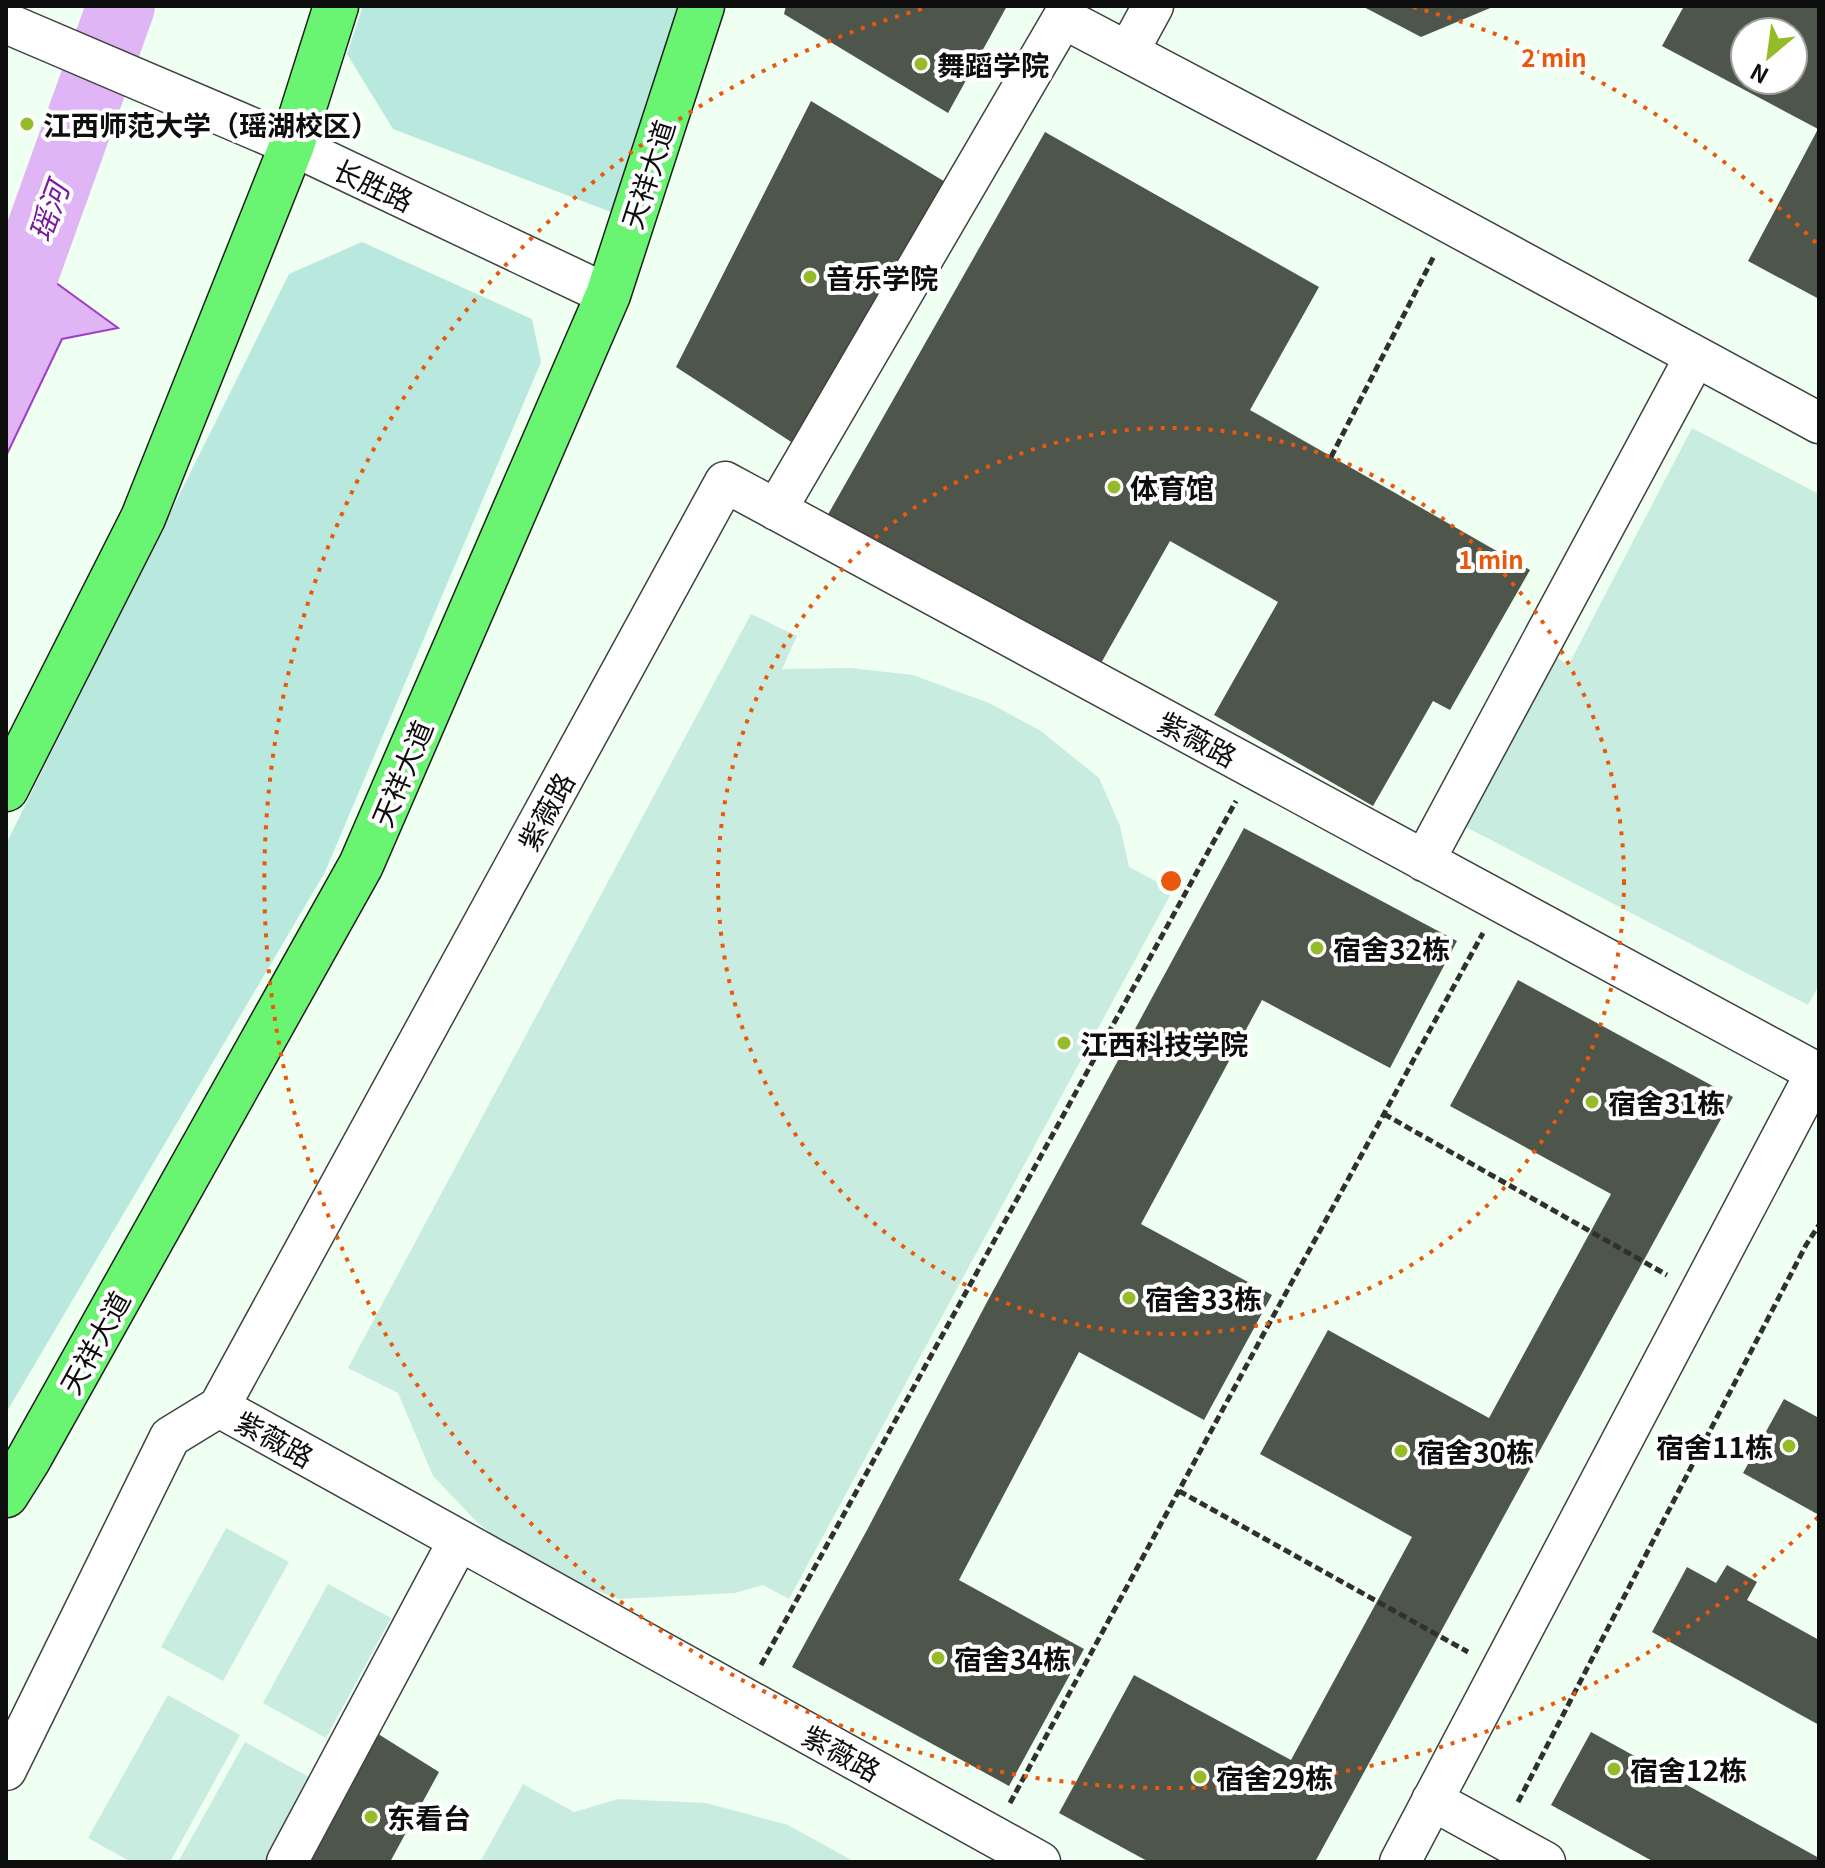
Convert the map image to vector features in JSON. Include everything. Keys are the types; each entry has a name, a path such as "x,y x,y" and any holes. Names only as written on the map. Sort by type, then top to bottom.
{"main road":[{"path":"6,789 143,518 292,145 336,6"},
{"name":"天祥大道","path":"6,1495 361,865 608,295 702,6"}],"street":[{"path":"1128,52 1153,6"},
{"path":"776,510 1063,18 1819,423"},
{"name":"长胜路","path":"6,23 292,145 608,295"},
{"path":"1424,861 1695,357"},
{"name":"紫薇路","path":"1040,1862 219,1407 725,482 1819,1075"},
{"path":"1400,1862 1812,1080 1819,1075"},
{"path":"6,1770 170,1437 219,1407"},
{"path":"287,1862 459,1540"},
{"path":"1432,1800 1545,1862"}],"path":[{"path":"1331,457 1450,223"},
{"path":"743,1697 1254,769"},
{"path":"993,1836 1500,902"},
{"path":"1384,1114 1699,1293"},
{"path":"1499,1837 1819,1225"},
{"path":"1179,1491 1501,1670"}],"shaded area":[{"path":"363,6 678,6 611,212 393,129 347,54"},
{"path":"362,242 532,319 541,362 325,872 6,1413 6,844 289,274"},
{"path":"15,253 118,328 62,339 6,456 6,272"},
{"path":"1692,428 1819,494 1819,985 1808,1005 1462,825 1552,653 1568,666"},
{"path":"751,614 797,636 782,669 851,668 913,675 989,703 1041,731 1099,778 1120,826 1129,867 1173,890 789,1599 763,1585 735,1593 619,1599 522,1562 473,1518 433,1476 398,1393 348,1368"},
{"path":"226,1528 289,1562 223,1681 161,1647"},
{"path":"328,1584 391,1618 326,1738 263,1703"},
{"path":"168,1695 240,1735 170,1862 131,1862 88,1838"},
{"path":"245,1742 318,1782 273,1862 178,1862"},
{"path":"523,1784 574,1812 618,1799 706,1803 788,1825 855,1862 480,1862"}],"building":[{"name":"舞蹈学院","path":"786,6 1007,6 948,113 784,14"},
{"path":"1362,6 1495,6 1421,37"},
{"path":"1684,6 1819,6 1819,299 1748,261 1818,129 1756,96 1809,96 1809,16 1729,16 1729,82 1662,46"},
{"name":"音乐学院","path":"811,101 952,186 799,447 676,367"},
{"name":"体育馆","path":"1045,132 1319,287 1250,410 1530,570 1450,710 1433,701 1373,806 1214,715 1278,602 1170,541 1096,672 826,518"},
{"path":"1244,828 1457,941 1390,1068 1262,1000 1141,1224 1272,1295 1204,1420 1079,1352 959,1580 1084,1649 1009,1786 792,1667"},
{"path":"1518,980 1733,1097 1315,1862 1149,1862 1059,1813 1134,1675 1291,1760 1412,1537 1260,1454 1328,1330 1489,1418 1611,1194 1450,1106"},
{"name":"宿舍11栋","path":"1784,1399 1819,1418 1819,1515 1743,1473"},
{"name":"宿舍12栋","path":"1727,1565 1757,1582 1747,1600 1819,1640 1819,1725 1652,1632 1687,1567 1716,1583"},
{"name":"东看台","path":"375,1732 439,1772 390,1862 304,1862"},
{"name":"宿舍12栋","path":"1591,1732 1819,1858 1819,1862 1654,1862 1551,1805"}],"waterway":[{"name":"瑶河","path":"6,326 121,6"}],"place":[{"name":"舞蹈学院","path":"921,64"},
{"name":"江西师范大学（瑶湖校区）","path":"27,124"},
{"name":"音乐学院","path":"810,277"},
{"name":"体育馆","path":"1114,487"},
{"name":"宿舍32栋","path":"1317,948"},
{"name":"江西科技学院","path":"1064,1043"},
{"name":"宿舍31栋","path":"1592,1102"},
{"name":"宿舍33栋","path":"1129,1298"},
{"name":"宿舍11栋","path":"1789,1446"},
{"name":"宿舍30栋","path":"1401,1451"},
{"name":"宿舍34栋","path":"938,1658"},
{"name":"宿舍12栋","path":"1614,1769"},
{"name":"宿舍29栋","path":"1200,1777"},
{"name":"东看台","path":"371,1817"}]}
